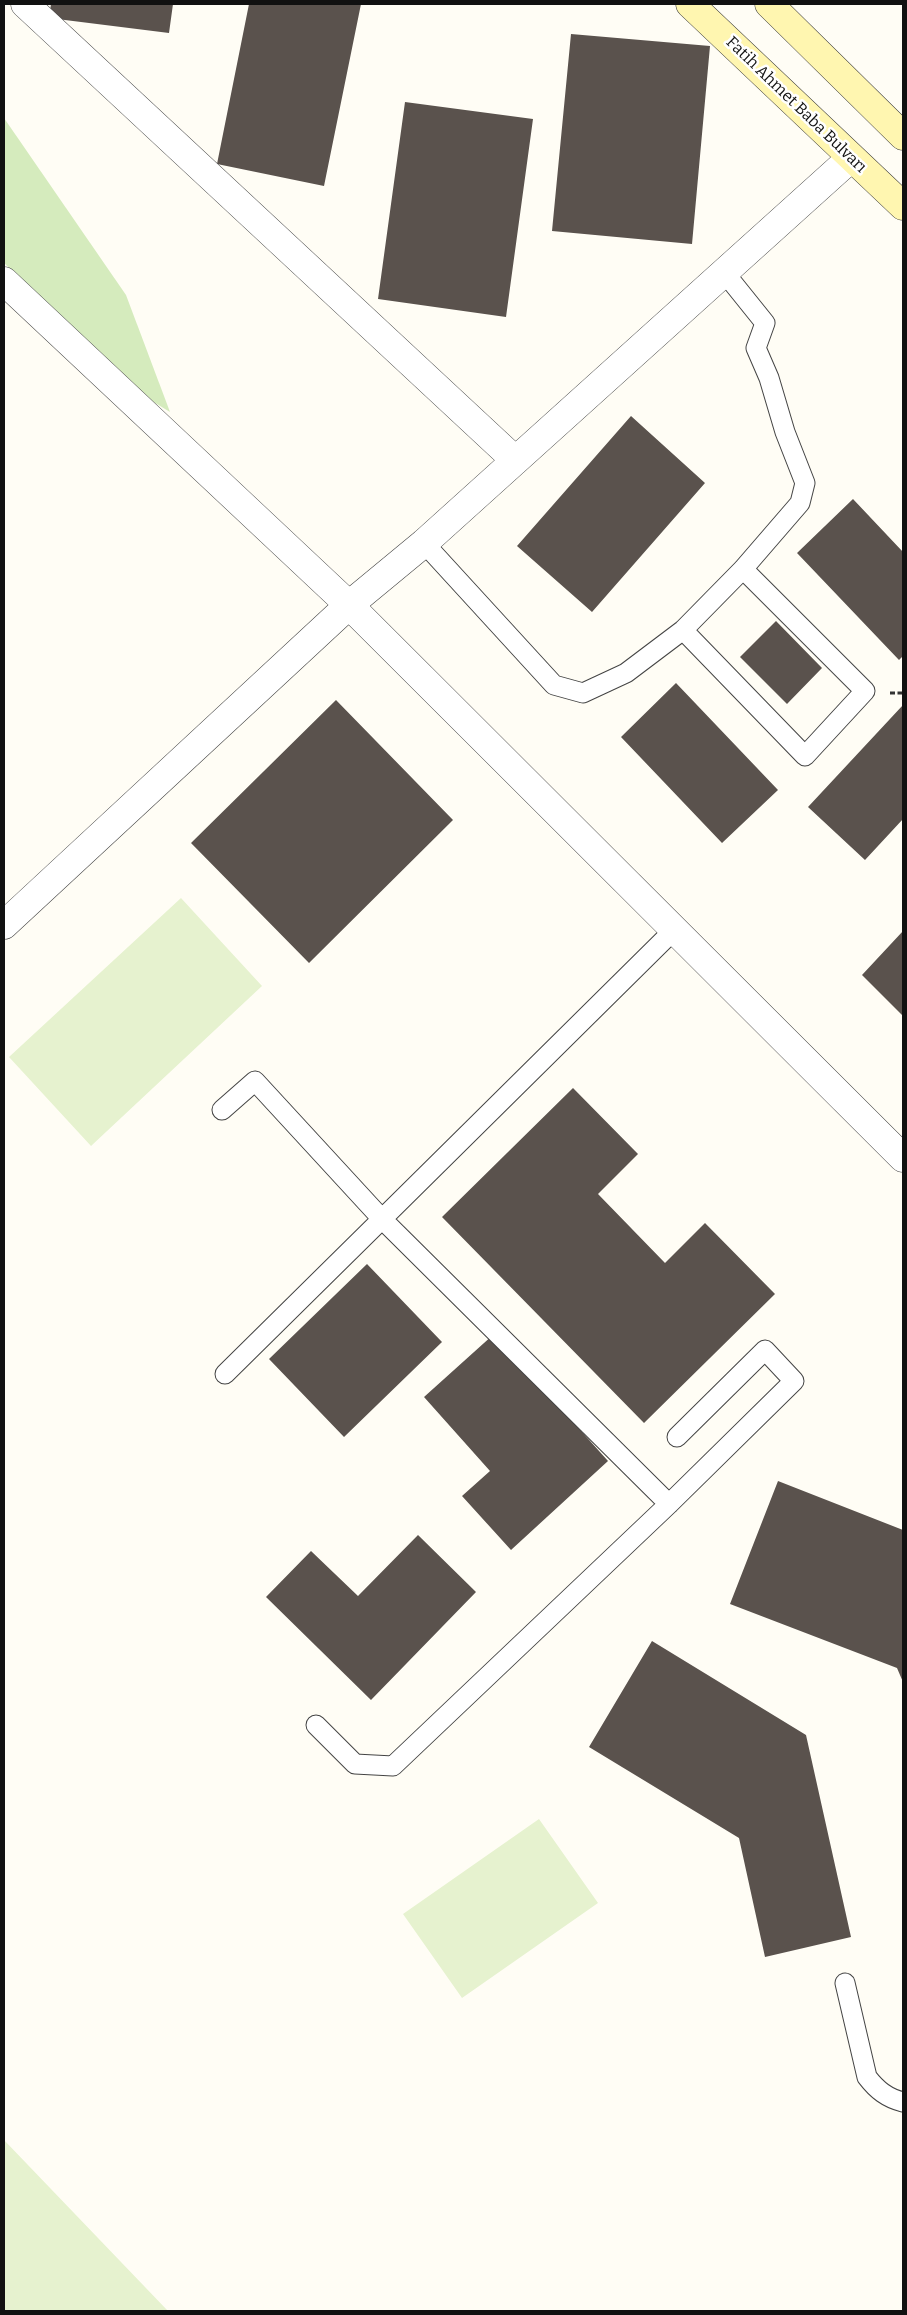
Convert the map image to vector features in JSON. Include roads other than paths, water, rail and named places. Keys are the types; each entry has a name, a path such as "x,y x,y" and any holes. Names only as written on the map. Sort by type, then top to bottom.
{"main road":[{"name":"Fatih Ahmet Baba Bulvarı","path":"690,4 903,206"},
{"path":"769,4 903,136"}],"street":[{"path":"25,4 515,460"},
{"path":"4,925 349,606 424,543 851,158"},
{"path":"4,281 349,606 903,1158"}],"lane":[{"path":"424,543 554,685 583,693 626,673 683,630 743,569 800,503 805,483 785,432 769,378 756,348 765,323 724,272"},
{"path":"683,630 805,756 864,691 743,569"},
{"path":"225,1374 675,929"},
{"path":"222,1110 255,1081 382,1219 669,1504"},
{"path":"316,1724 355,1764 392,1766 669,1504 794,1381 765,1350 677,1437"},
{"path":"845,1983 867,2077 876,2089 889,2098 903,2102"}]}
